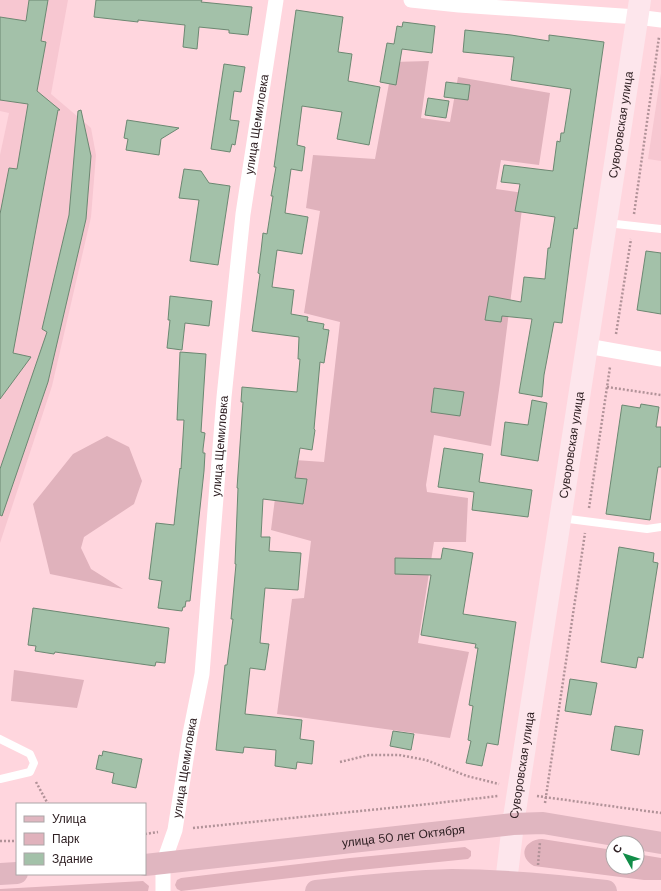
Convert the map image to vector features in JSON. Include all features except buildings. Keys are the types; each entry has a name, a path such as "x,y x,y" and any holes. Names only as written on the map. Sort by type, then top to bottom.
{"main road":[{"name":"улица 50 лет Октября","path":"154,865 513,824 543,823 661,843"},
{"path":"0,874 16,873"},
{"path":"316,891 452,880 506,886 535,884 606,891"}],"street":[{"name":"улица Щемиловка","path":"162,891 154,865 175,830 190,734 202,674 224,397 243,214 276,0"},
{"path":"411,0 638,8 660,26"},
{"name":"Суворовская улица","path":"506,886 513,824 638,8"},
{"path":"587,346 661,359"}],"lane":[{"path":"606,223 661,229"},
{"path":"560,518 647,529 661,527"},
{"path":"0,739 30,754 34,763 30,772 0,779"}],"path":[{"path":"535,884 546,797 606,387 633,226 660,26"},
{"path":"606,387 661,395"},
{"path":"340,762 370,755 399,755 426,760 467,776 519,792 661,813"},
{"path":"30,772 47,803"},
{"path":"146,834 429,804 519,792"},
{"path":"0,841 16,841"}],"shaded area":[{"path":"0,0 68,0 51,94 91,128 96,155 91,217 52,386 0,543 0,155 9,113 0,111"},
{"path":"661,73 661,161 648,159"}],"green space":[{"path":"429,61 421,118 450,122 458,77 550,93 539,165 501,160 496,189 524,193 491,446 434,435 426,485 427,492 468,498 466,542 434,542 418,643 469,652 450,738 277,714 292,599 304,598 311,541 271,530 280,459 324,462 340,322 304,313 320,211 306,208 313,155 375,159 393,62"},
{"path":"107,436 129,447 142,481 134,504 84,537 81,548 91,569 123,589 50,574 33,504 73,454"},
{"path":"14,670 84,680 77,708 11,701"},
{"path":"542,839 605,849 605,875 645,875 645,855 661,858 661,880 644,880 534,866 529,862 524,854 530,842"},
{"path":"465,847 471,851 471,856 468,859 181,891 177,889 175,885 177,880 181,878 350,858"},
{"path":"143,881 149,886 148,891 0,891 0,889"}]}
